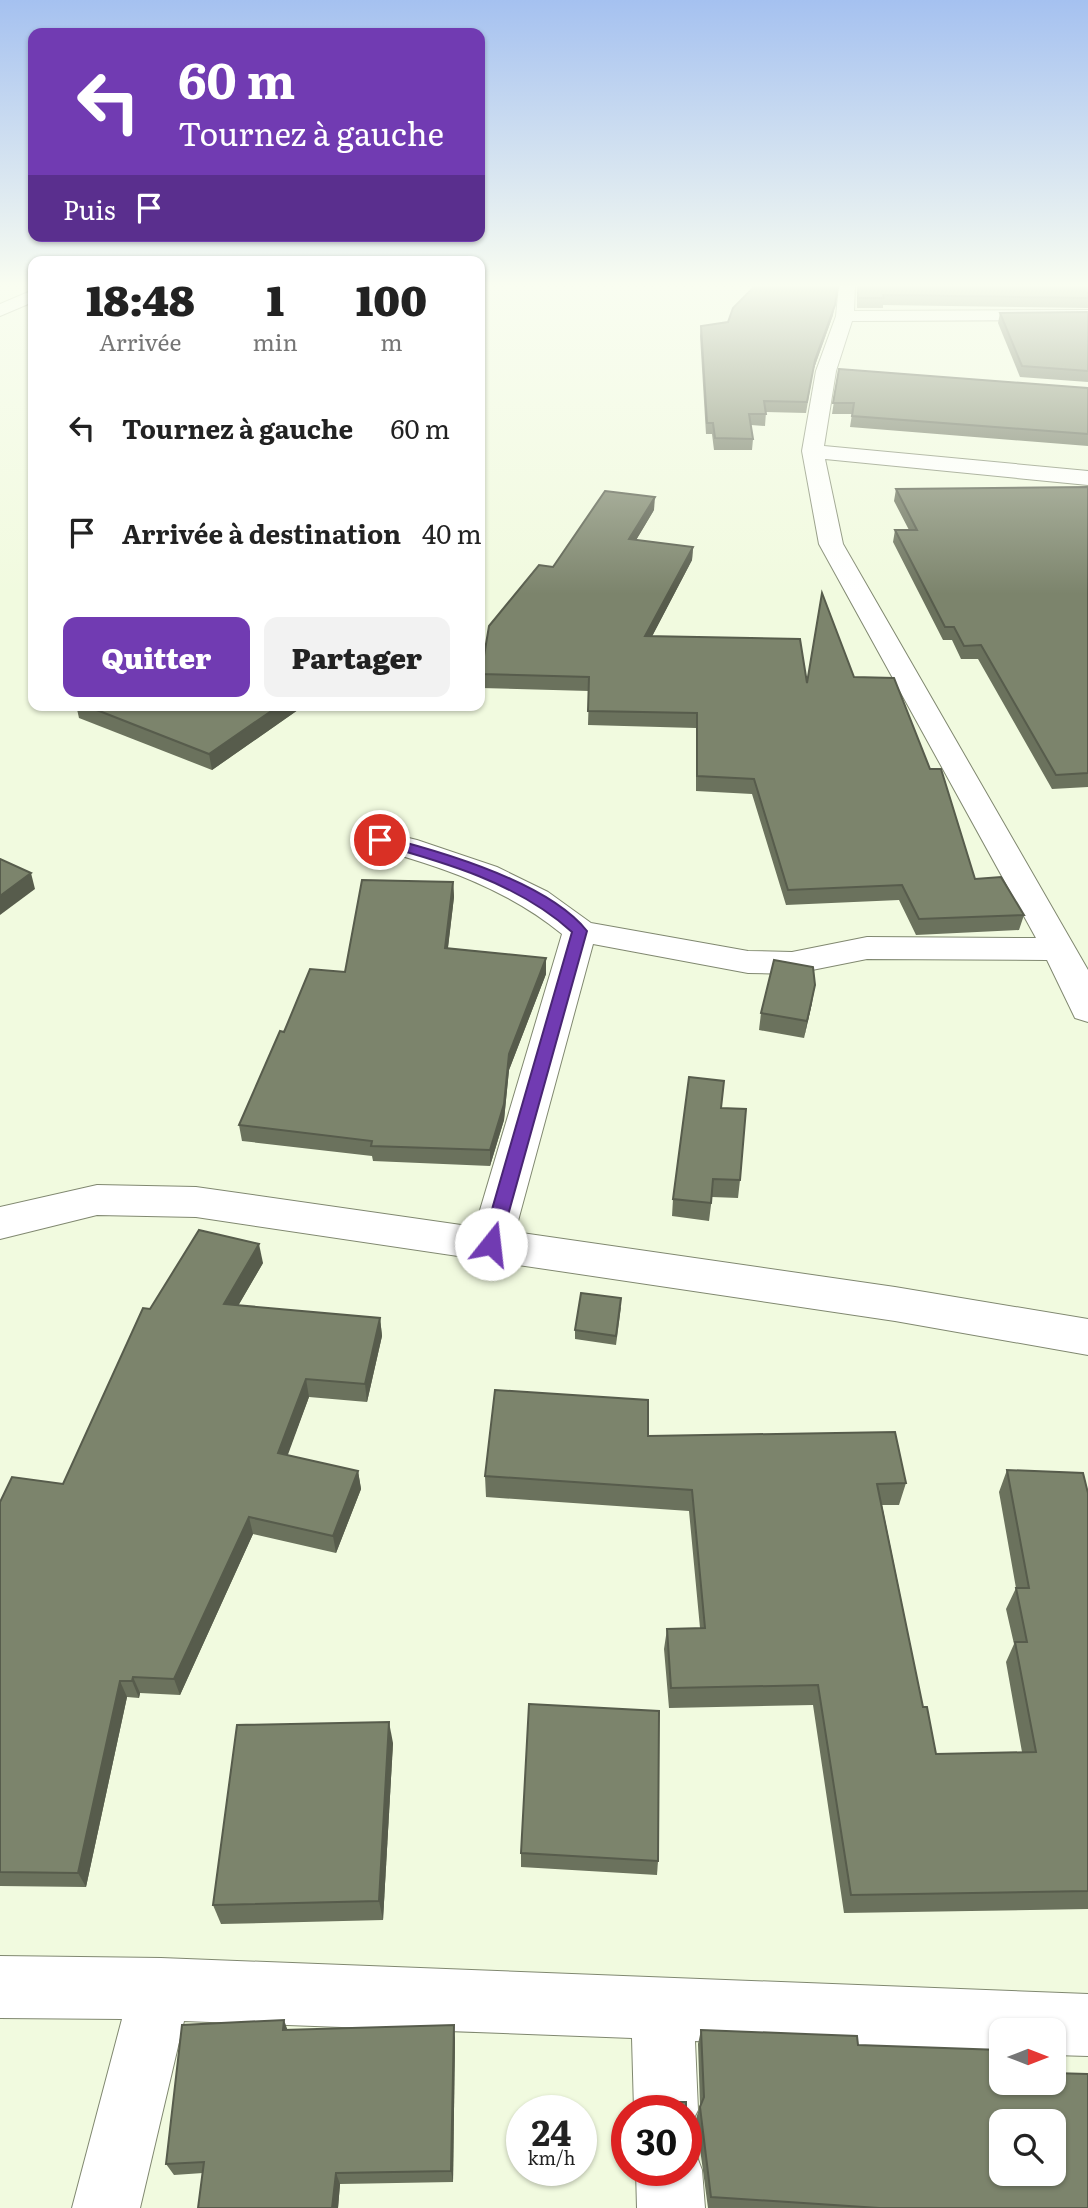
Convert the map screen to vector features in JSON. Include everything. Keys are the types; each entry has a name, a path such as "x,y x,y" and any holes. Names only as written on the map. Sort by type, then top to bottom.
{"street":[{"path":"823,388 814,451 831,544 1085,994"},
{"path":"814,451 1088,478"},
{"path":"380,840 453,860 531,896 557,911 580,931 748,962 792,963 867,948 1058,949"},
{"path":"491,1244 580,931"},
{"path":"0,1223 97,1200 196,1202 895,1304 1088,1337"},
{"path":"0,1987 161,1989 1088,2025"},
{"path":"106,2208 161,1989"},
{"path":"662,2008 665,2095"},
{"path":"670,2186 671,2208"}],"building":[{"path":"705,388 810,388 807,402 764,401 766,414 749,414 753,439 715,438 713,423 707,423"},
{"path":"836,388 1088,388 1088,434 852,416 854,403 833,403"},
{"path":"1088,487 1088,773 1056,775 981,645 964,646 954,627 945,627 895,530 917,530 896,489"},
{"path":"605,491 655,497 629,539 693,547 645,636 800,639 807,683 822,593 854,677 894,678 930,769 941,769 975,879 1001,877 1024,915 919,919 902,885 788,890 754,779 697,776 697,713 588,711 589,677 485,674 489,626 539,565 553,567"},
{"path":"99,711 271,711 209,754"},
{"path":"0,859 31,873 0,896"},
{"path":"362,880 453,882 445,948 546,958 509,1054 504,1104 490,1150 371,1146 372,1141 239,1125 280,1031 284,1032 310,969 345,972"},
{"path":"774,960 813,967 815,985 807,1021 761,1013"},
{"path":"689,1077 724,1081 721,1108 746,1109 740,1180 713,1179 711,1203 673,1199"},
{"path":"199,1230 259,1244 224,1304 380,1318 365,1384 306,1379 278,1453 358,1471 333,1536 249,1517 174,1679 133,1677 132,1681 120,1681 78,1873 0,1872 0,1502 12,1477 63,1484 143,1308 150,1309"},
{"path":"581,1293 621,1298 616,1336 575,1330"},
{"path":"495,1390 648,1400 648,1436 895,1432 906,1483 877,1484 923,1707 927,1707 936,1754 1036,1752 1015,1642 1027,1642 1016,1588 1029,1588 1007,1470 1083,1473 1088,1493 1088,1891 851,1895 818,1685 671,1688 667,1629 705,1628 692,1490 485,1476"},
{"path":"529,1704 659,1711 658,1861 521,1853"},
{"path":"389,1722 379,1901 213,1905 237,1725"},
{"path":"284,2020 283,2030 454,2025 451,2171 336,2173 332,2208 198,2208 204,2162 166,2164 182,2025"},
{"path":"701,2030 857,2036 858,2045 989,2050 989,2095 1066,2095 1066,2073 1088,2074 1088,2208 879,2208 711,2197 702,2102"}],"route":[{"path":"380,840 453,860 531,896 557,911 580,931 491,1244"}]}
